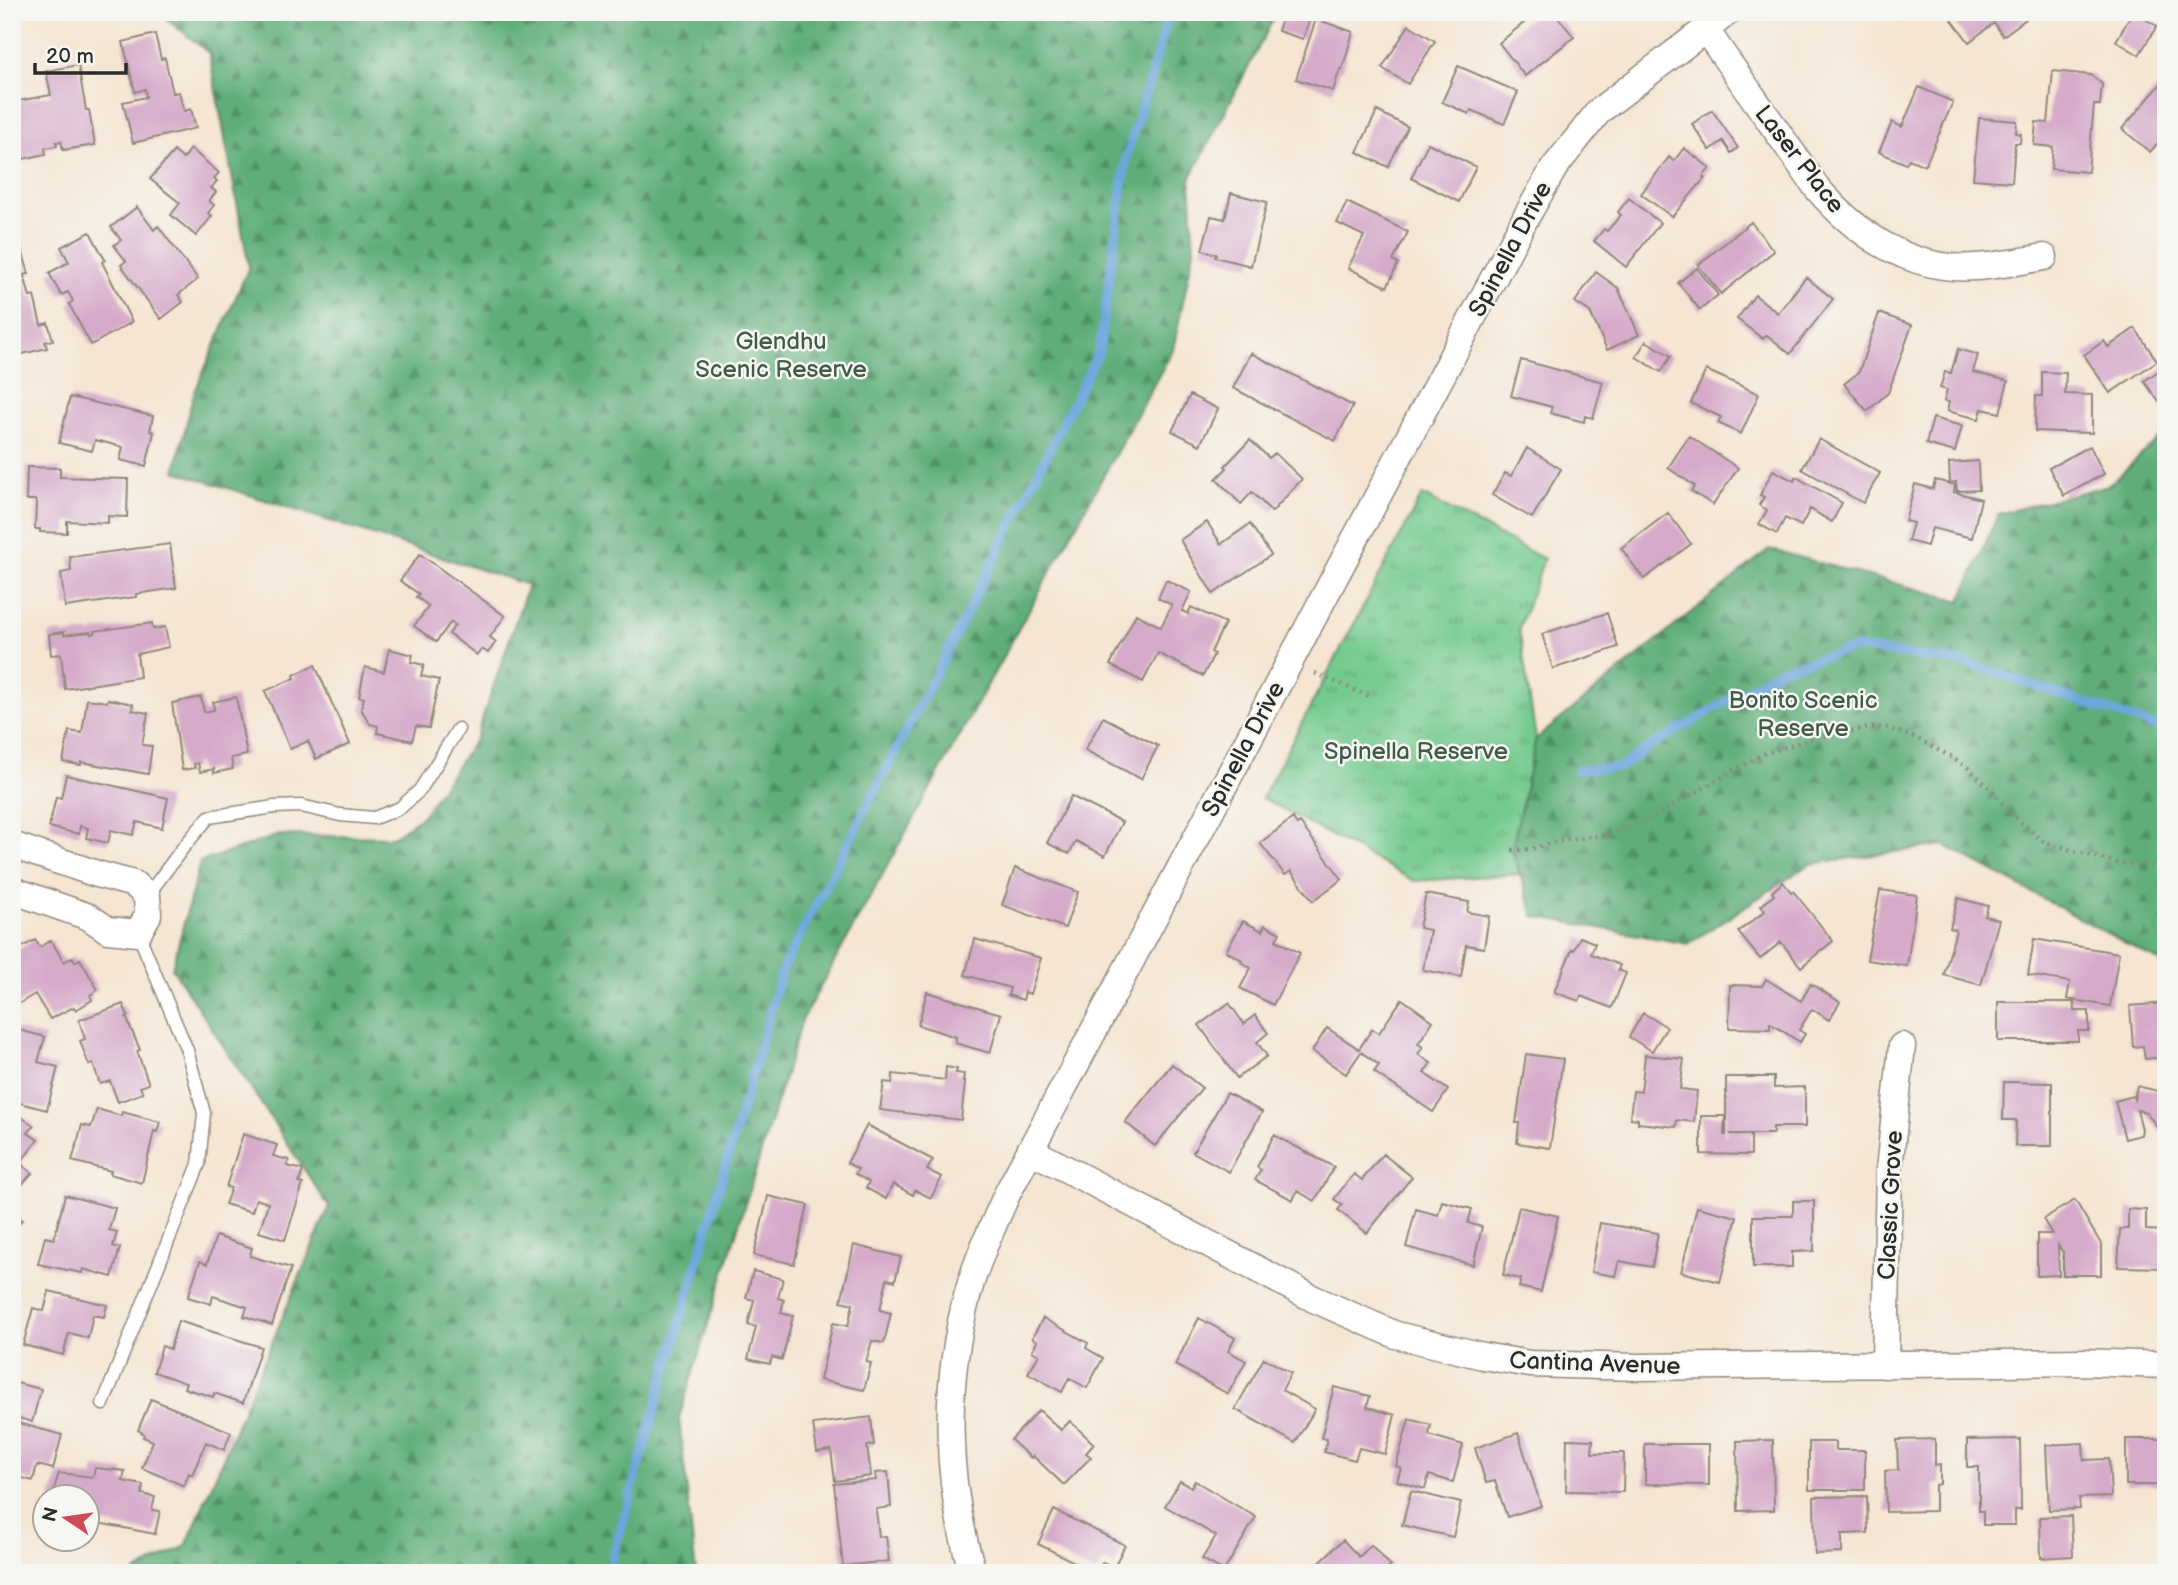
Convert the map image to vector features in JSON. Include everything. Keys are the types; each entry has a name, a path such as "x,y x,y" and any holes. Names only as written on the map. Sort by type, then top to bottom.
{"street":[{"name":"Spinella Drive","path":"973,1573 955,1494 950,1424 951,1385 968,1292 1007,1194 1554,168 1599,111 1728,12"},
{"name":"Laser Place","path":"1705,29 1817,188 1861,230 1900,254 1951,266 1973,268 2044,257"},
{"path":"12,845 134,884 147,896 148,915 138,933 108,930 89,917 12,890"},
{"name":"Classic Grove","path":"1885,1365 1889,1170 1902,1046"},
{"name":"Cantina Avenue","path":"1030,1150 1314,1299 1396,1335 1506,1360 1556,1365 1638,1367 2082,1362 2166,1365"}],"lane":[{"path":"147,896 209,817 274,807 301,806 340,815 374,818 400,808 420,790 458,729"},
{"path":"103,1404 199,1164 204,1113 187,1050 138,933"}],"path":[{"path":"1312,671 1369,696"},
{"path":"1512,850 1607,835 1653,817 1763,754 1818,737 1874,727 1888,728 1916,738 1968,768 1996,794 2008,811 2044,842 2117,863 2166,866"}],"green space":[{"name":"Glendhu Scenic Reserve","path":"158,12 1277,12 1190,179 1194,250 1173,350 802,1020 679,1418 696,1573 134,1573 186,1546 329,1207 172,968 200,862 279,835 393,837 422,816 475,740 528,585 175,471 193,396 249,267 209,53"},
{"name":"Bonito Scenic Reserve","path":"2166,432 2166,965 1944,845 1810,864 1688,944 1534,916 1512,850 1536,739 1769,549 1961,601 1998,514 2109,485"},
{"name":"Spinella Reserve","path":"1422,495 1544,559 1519,629 1536,739 1512,850 1520,874 1414,881 1262,798"}],"building":[{"path":"1284,12 1312,12 1303,39 1278,31"},
{"path":"1526,12 1554,12 1574,37 1525,76 1499,43 1530,18"},
{"path":"1946,12 2021,12 2026,19 2003,36 1994,23 1969,42"},
{"path":"2133,12 2157,26 2139,55 2116,41"},
{"path":"1316,19 1353,32 1333,91 1296,79"},
{"path":"1409,25 1435,41 1408,84 1382,68"},
{"path":"155,34 161,59 165,58 173,93 179,92 184,111 191,109 196,128 133,143 123,102 146,97 145,89 135,92 123,42"},
{"path":"78,65 95,145 63,150 61,141 56,142 57,146 45,148 46,154 23,159 12,102 51,95 46,71"},
{"path":"1458,66 1518,92 1504,124 1471,110 1469,114 1442,102"},
{"path":"2053,71 2091,75 2102,84 2100,105 2094,105 2088,172 2051,169 2053,147 2034,145 2036,122 2048,123"},
{"path":"2166,78 2166,134 2150,152 2122,129"},
{"path":"1919,87 1953,102 1925,166 1909,159 1906,164 1879,152 1892,122 1902,127"},
{"path":"1712,110 1738,148 1731,153 1723,141 1710,150 1692,124"},
{"path":"1377,111 1408,127 1388,167 1357,152"},
{"path":"1979,118 2017,121 2016,133 2021,134 2020,143 2015,143 2012,182 1973,179"},
{"path":"1428,143 1476,167 1459,202 1411,178"},
{"path":"1684,148 1710,168 1703,177 1705,178 1672,217 1641,194 1669,157 1674,161"},
{"path":"191,149 219,173 211,188 216,192 209,201 214,205 208,213 212,216 196,236 171,215 180,203 150,179 174,151 183,159"},
{"path":"1231,193 1267,202 1251,266 1215,257 1216,254 1202,250 1211,216 1225,219"},
{"path":"1629,198 1660,223 1626,267 1594,241 1621,215 1618,212"},
{"path":"1347,202 1408,232 1393,261 1398,264 1387,287 1348,268 1364,236 1337,223"},
{"path":"137,207 154,230 158,226 198,279 178,295 183,302 161,319 121,265 126,261 114,245 121,240 111,227"},
{"path":"1751,222 1774,251 1721,294 1698,265"},
{"path":"90,232 132,322 91,345 69,304 73,301 68,292 61,295 49,273 69,262 61,247"},
{"path":"17,233 29,274 24,275 30,297 34,296 41,325 48,323 53,340 45,342 47,348 18,355 12,354 12,234"},
{"path":"1697,268 1718,295 1700,310 1678,283"},
{"path":"1596,272 1618,288 1639,335 1607,350 1590,312 1575,302"},
{"path":"1806,277 1833,299 1790,354 1767,335 1763,339 1737,319 1755,295 1778,313"},
{"path":"1879,313 1912,325 1888,393 1867,411 1844,384 1859,372"},
{"path":"2135,328 2157,361 2110,393 2084,355 2104,341 2108,347"},
{"path":"1646,341 1671,356 1661,372 1636,357"},
{"path":"1958,349 1978,355 1973,372 2008,381 2000,413 1982,409 1979,419 1947,411 1949,402 1944,401 1947,390 1940,388 1945,372 1951,373"},
{"path":"1251,353 1353,406 1335,441 1233,388"},
{"path":"1521,360 1603,382 1593,418 1585,416 1584,422 1550,413 1552,407 1511,396"},
{"path":"2166,366 2166,403 2162,406 2144,381"},
{"path":"1706,370 1759,394 1741,434 1718,423 1721,417 1691,403"},
{"path":"2042,372 2066,373 2065,394 2092,395 2092,433 2035,431 2036,396 2042,396"},
{"path":"1190,395 1218,409 1200,445 1172,431"},
{"path":"70,397 153,416 150,431 154,432 146,466 120,460 123,447 95,440 92,451 59,443"},
{"path":"1933,418 1962,426 1955,452 1926,444"},
{"path":"1689,436 1738,468 1713,505 1691,491 1695,486 1668,468"},
{"path":"1819,439 1880,473 1863,503 1802,469"},
{"path":"1250,440 1269,458 1275,453 1302,479 1272,512 1252,492 1241,504 1216,479"},
{"path":"2090,446 2104,474 2064,496 2049,468"},
{"path":"1527,448 1561,469 1532,518 1492,495 1505,473 1511,476"},
{"path":"1978,461 1979,490 1957,491 1956,482 1950,483 1949,463"},
{"path":"27,467 60,468 60,477 128,479 127,517 108,516 108,523 67,521 67,533 40,532 40,529 35,529 35,500 26,500"},
{"path":"1773,470 1794,481 1796,477 1842,503 1832,522 1810,509 1801,526 1785,518 1777,534 1759,524 1767,510 1759,505 1764,497 1760,495"},
{"path":"1935,480 1955,485 1954,492 1981,499 1972,538 1932,528 1927,546 1908,541 1913,523 1905,521 1915,484 1933,489"},
{"path":"1668,513 1691,544 1644,579 1621,548"},
{"path":"1207,522 1221,544 1250,524 1271,555 1213,594 1180,540"},
{"path":"170,544 176,588 136,594 136,597 65,607 61,573 71,571 70,557"},
{"path":"420,554 505,616 490,637 496,642 488,653 482,649 477,655 449,634 455,625 451,622 436,642 414,626 429,606 416,597 419,594 400,581"},
{"path":"1166,580 1191,592 1182,611 1188,614 1191,607 1225,623 1203,676 1158,653 1143,682 1110,665 1136,614 1161,627 1172,605 1158,598"},
{"path":"1607,613 1618,647 1553,669 1542,634"},
{"path":"152,623 153,629 165,627 169,647 137,654 140,677 65,689 61,654 51,655 49,634 91,634 95,633 94,631"},
{"path":"389,649 413,655 411,662 424,665 421,676 439,680 429,728 416,726 412,741 377,733 378,726 370,724 361,709 364,698 359,697 365,667 384,672"},
{"path":"315,665 350,744 316,759 308,741 290,749 265,691 295,678 294,675"},
{"path":"201,697 204,712 214,710 213,702 236,697 247,755 231,758 233,769 214,773 214,769 200,772 198,763 194,764 195,768 182,770 172,703"},
{"path":"87,699 107,702 108,699 133,704 132,710 148,713 142,745 152,746 148,774 81,762 81,765 63,762 69,731 82,733"},
{"path":"1103,717 1158,746 1141,779 1085,750"},
{"path":"66,775 168,798 162,828 137,822 133,835 111,830 108,843 86,838 88,828 80,826 79,834 49,827 56,797 61,798"},
{"path":"1071,796 1122,822 1105,856 1076,841 1069,854 1047,843"},
{"path":"1293,818 1297,825 1300,823 1342,879 1313,901 1291,871 1285,875 1260,843"},
{"path":"1015,868 1078,892 1065,928 1002,905"},
{"path":"1783,882 1833,941 1801,967 1781,942 1760,959 1738,932 1765,911 1761,906 1774,895 1772,892"},
{"path":"1880,890 1917,895 1907,966 1867,960"},
{"path":"1426,894 1469,902 1467,912 1489,916 1484,948 1466,945 1461,977 1423,970 1430,930 1419,928"},
{"path":"1958,898 1988,906 1985,916 1999,920 1981,985 1944,975 1956,930 1950,928"},
{"path":"1243,921 1262,931 1265,925 1280,933 1276,940 1300,953 1273,1005 1240,988 1251,968 1226,951"},
{"path":"1580,937 1595,943 1591,954 1620,965 1618,970 1626,973 1612,1008 1581,996 1579,1001 1554,992 1572,949 1574,950"},
{"path":"975,939 1041,958 1030,994 1025,992 1023,1000 1008,995 1010,988 965,975"},
{"path":"2034,939 2119,953 2110,1006 2067,999 2070,982 2028,975"},
{"path":"35,940 40,947 51,940 64,962 73,957 75,962 80,959 98,990 90,995 92,1000 76,1010 74,1007 50,1019 35,994 15,1006 12,1001 12,953"},
{"path":"1766,979 1801,1001 1811,984 1840,1002 1829,1020 1812,1009 1799,1030 1805,1034 1800,1042 1770,1023 1770,1029 1729,1028 1730,985 1762,986"},
{"path":"927,992 1001,1014 990,1053 955,1043 956,1037 918,1025"},
{"path":"1402,999 1433,1021 1418,1044 1423,1047 1418,1054 1431,1063 1424,1073 1448,1090 1433,1112 1374,1072 1379,1065 1361,1052 1346,1074 1312,1051 1327,1028 1359,1049 1372,1029 1379,1033"},
{"path":"1998,1002 2074,1002 2074,1011 2089,1011 2089,1031 2078,1031 2078,1041 1998,1041"},
{"path":"1229,1003 1244,1024 1255,1015 1268,1033 1257,1042 1267,1056 1237,1078 1199,1025"},
{"path":"2166,1003 2166,1057 2145,1059 2143,1046 2133,1047 2130,1006"},
{"path":"123,1004 149,1084 140,1087 143,1093 118,1102 110,1081 100,1084 93,1064 89,1065 80,1041 85,1039 79,1020"},
{"path":"1643,1013 1667,1027 1652,1051 1629,1037"},
{"path":"12,1028 45,1037 38,1062 58,1067 47,1110 12,1101"},
{"path":"1526,1054 1563,1059 1550,1148 1517,1143 1519,1123 1516,1123"},
{"path":"1645,1055 1684,1059 1680,1089 1697,1091 1694,1122 1677,1120 1676,1127 1638,1123 1638,1119 1630,1118 1633,1091 1641,1092"},
{"path":"1172,1064 1202,1088 1155,1146 1125,1122"},
{"path":"946,1067 957,1069 956,1073 964,1074 961,1120 880,1110 884,1082 892,1083 893,1074 945,1080"},
{"path":"1726,1077 1774,1077 1774,1088 1805,1087 1805,1127 1773,1127 1773,1134 1730,1134 1751,1135 1751,1155 1701,1154 1701,1116 1725,1116 1726,1135"},
{"path":"2004,1082 2052,1083 2052,1146 2015,1146 2016,1120 2003,1120"},
{"path":"2137,1086 2166,1093 2166,1139 2146,1112 2137,1110 2141,1135 2125,1139 2115,1101 2133,1096 2134,1099"},
{"path":"1227,1093 1262,1112 1229,1172 1193,1152"},
{"path":"97,1109 121,1116 122,1112 160,1122 157,1132 154,1131 142,1183 110,1174 111,1171 72,1161 82,1125 91,1127"},
{"path":"16,1113 34,1126 28,1133 38,1140 20,1163 32,1173 19,1188 12,1183 12,1118"},
{"path":"867,1125 933,1160 927,1170 942,1177 931,1198 915,1190 913,1195 893,1184 886,1199 866,1188 869,1182 855,1174 858,1169 847,1163"},
{"path":"243,1134 277,1145 273,1156 289,1160 287,1166 303,1170 299,1183 303,1184 285,1240 259,1232 268,1203 256,1199 252,1212 225,1204 231,1188 226,1187"},
{"path":"1274,1135 1334,1167 1315,1201 1297,1191 1293,1200 1255,1180 1261,1170 1257,1167"},
{"path":"1383,1154 1412,1177 1367,1233 1338,1210 1342,1205 1334,1199 1354,1174 1362,1180"},
{"path":"65,1195 115,1208 109,1230 117,1232 113,1246 120,1248 112,1277 83,1269 82,1273 38,1264 45,1237 54,1239"},
{"path":"768,1196 808,1205 794,1264 754,1255"},
{"path":"2075,1200 2101,1244 2101,1275 2063,1275 2063,1252 2058,1245 2059,1275 2037,1276 2037,1234 2052,1234 2043,1219"},
{"path":"1442,1201 1472,1209 1468,1223 1482,1227 1473,1265 1406,1247 1416,1209 1438,1215"},
{"path":"1793,1201 1814,1201 1814,1251 1792,1252 1792,1267 1753,1267 1753,1216 1793,1216"},
{"path":"1519,1207 1558,1216 1541,1292 1519,1287 1521,1279 1503,1275"},
{"path":"1697,1207 1737,1217 1720,1282 1681,1272"},
{"path":"2128,1209 2146,1210 2146,1230 2166,1231 2166,1268 2118,1267 2120,1229 2128,1229"},
{"path":"12,1213 22,1220 12,1233"},
{"path":"1600,1223 1658,1233 1652,1267 1619,1261 1615,1276 1591,1272"},
{"path":"216,1236 252,1248 250,1256 291,1268 272,1325 244,1316 247,1307 213,1296 211,1304 188,1297 200,1261 207,1264"},
{"path":"854,1245 901,1257 895,1281 887,1279 880,1310 891,1313 884,1343 872,1341 866,1362 871,1363 864,1390 820,1380 833,1323 848,1326 853,1304 841,1301"},
{"path":"753,1271 783,1279 778,1298 784,1300 781,1313 793,1316 782,1360 772,1357 770,1364 748,1359 756,1327 748,1325 754,1300 746,1298"},
{"path":"49,1291 107,1305 104,1317 93,1315 88,1338 69,1333 63,1355 23,1345 33,1308 44,1311"},
{"path":"1043,1318 1088,1343 1086,1348 1103,1358 1087,1388 1069,1378 1062,1392 1028,1373 1039,1355 1032,1351 1037,1341 1032,1338"},
{"path":"1199,1318 1235,1338 1228,1351 1246,1361 1228,1394 1175,1365"},
{"path":"178,1321 261,1347 243,1403 214,1393 213,1397 184,1388 186,1383 154,1372 162,1346 170,1349"},
{"path":"1264,1358 1291,1373 1282,1390 1315,1409 1295,1443 1235,1409"},
{"path":"12,1379 16,1380 16,1383 41,1389 32,1422 19,1418 18,1423 62,1435 53,1469 37,1465 33,1481 12,1475"},
{"path":"1334,1387 1370,1396 1367,1407 1395,1415 1385,1454 1359,1448 1355,1460 1324,1452 1327,1439 1321,1438"},
{"path":"151,1399 231,1432 224,1450 206,1442 192,1475 189,1473 184,1486 142,1468 153,1441 143,1437 144,1434 138,1430"},
{"path":"1039,1410 1061,1430 1070,1421 1094,1444 1086,1453 1091,1457 1064,1485 1011,1440"},
{"path":"871,1417 874,1445 867,1446 871,1476 835,1481 831,1450 817,1452 813,1424"},
{"path":"1409,1419 1431,1425 1429,1435 1463,1445 1453,1482 1429,1475 1425,1489 1397,1481 1401,1468 1396,1466"},
{"path":"1518,1433 1541,1506 1507,1517 1495,1481 1486,1483 1475,1448"},
{"path":"1567,1439 1593,1440 1592,1453 1624,1453 1623,1492 1566,1491"},
{"path":"1935,1439 1935,1466 1940,1465 1940,1484 1935,1485 1935,1511 1886,1512 1885,1471 1898,1470 1897,1440"},
{"path":"2020,1439 2021,1510 2015,1510 2015,1525 1983,1525 1983,1511 1979,1511 1979,1467 1967,1467 1967,1440"},
{"path":"2126,1439 2166,1439 2166,1485 2126,1485"},
{"path":"1773,1440 1774,1510 1738,1511 1737,1441"},
{"path":"1809,1442 1835,1442 1835,1450 1865,1450 1865,1490 1809,1490"},
{"path":"2083,1443 2084,1460 2109,1459 2111,1497 2079,1498 2080,1509 2049,1510 2046,1445"},
{"path":"1645,1444 1709,1444 1709,1485 1645,1484"},
{"path":"95,1468 125,1471 123,1481 143,1485 142,1494 155,1497 152,1510 160,1511 155,1534 102,1524 102,1484 55,1484 59,1473 93,1477"},
{"path":"888,1472 891,1507 876,1509 879,1537 886,1536 889,1561 843,1566 834,1484 876,1480 875,1473"},
{"path":"1180,1481 1191,1487 1195,1481 1256,1517 1224,1571 1202,1559 1216,1536 1165,1506"},
{"path":"1411,1491 1461,1503 1453,1537 1402,1525"},
{"path":"1867,1496 1868,1533 1842,1534 1842,1553 1815,1554 1814,1497"},
{"path":"1054,1510 1125,1545 1114,1567 1103,1562 1096,1573 1038,1544"},
{"path":"2071,1516 2073,1556 2041,1558 2040,1517"},
{"path":"1343,1540 1359,1557 1371,1545 1391,1566 1384,1573 1314,1573 1311,1570"}],"waterway":[{"path":"608,1573 782,970 956,635 1099,351 1127,154 1167,22 1173,12"},
{"path":"1577,770 1621,767 1646,749 1783,668 1856,648 1967,663 2166,730"}]}
